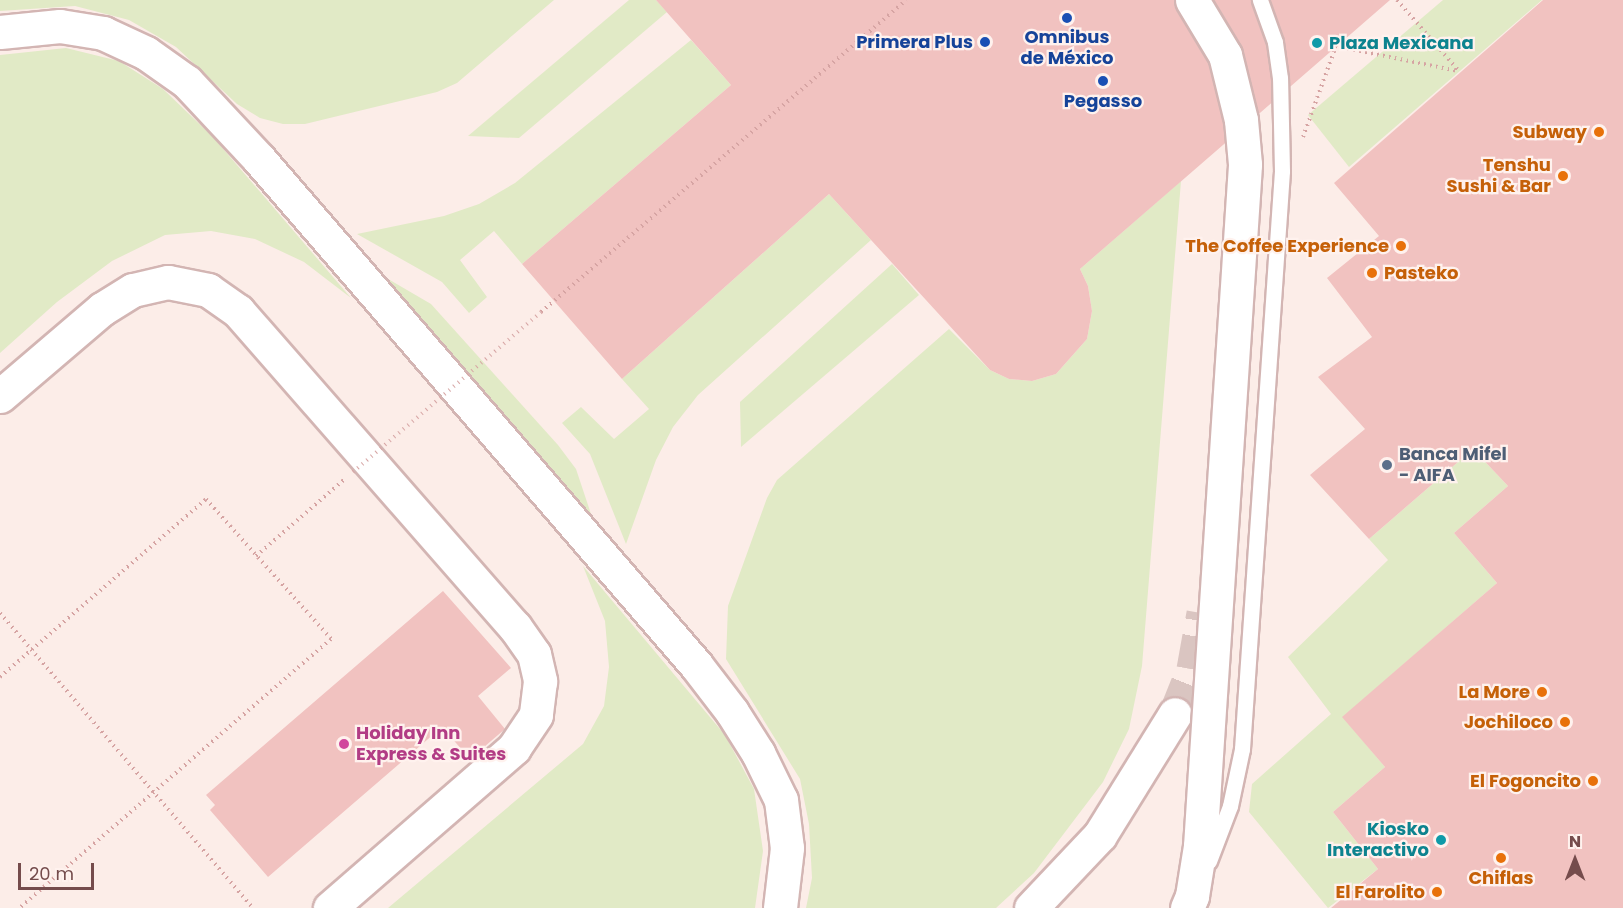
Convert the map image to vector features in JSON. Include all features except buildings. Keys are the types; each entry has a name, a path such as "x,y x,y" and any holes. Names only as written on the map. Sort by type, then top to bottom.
{"main road":[{"path":"1190,902 1203,810 1245,164 1241,120 1225,55 1192,0"},
{"path":"0,32 60,26 103,33 146,53 187,82 259,159 696,665 732,712 758,753 781,800 788,848 780,908"},
{"path":"0,396 102,309 134,290 168,282 208,290 238,311 515,627 534,654 540,681 536,715 514,748 330,908"},
{"path":"1031,908 1100,835 1175,714"}],"lane":[{"path":"1190,902 1230,806 1242,749 1283,141 1275,42 1260,0"}],"path":[{"path":"256,556 906,0"},
{"path":"1301,142 1336,46 1458,71 1397,0"},
{"path":"0,677 206,499 331,639 19,908"},
{"path":"0,613 253,908"}],"green space":[{"path":"0,0 554,0 457,83 437,92 305,124 283,124 260,118 237,104 176,47 129,20 75,6 0,11"},
{"path":"629,0 656,0 667,12 519,138 468,136"},
{"path":"1443,0 1542,0 1349,167 1308,115"},
{"path":"691,40 731,85 522,264 494,231 460,260 487,297 469,313 442,282 357,234 444,216 479,204 515,183"},
{"path":"66,48 119,61 163,89 213,137 351,298 304,262 255,239 211,231 165,235 112,261 57,302 0,353 0,55"},
{"path":"1181,181 1142,666 1129,729 1103,782 1034,873 996,908 806,908 812,878 809,824 800,779 726,659 728,606 767,498 777,480 949,329 990,370 1009,379 1032,381 1056,374 1087,339 1092,311 1088,286 1080,269"},
{"path":"829,194 871,240 698,395 673,427 656,460 626,544 590,454 562,423 581,407 614,439 649,409 622,379"},
{"path":"892,264 919,295 741,447 740,402"},
{"path":"383,276 431,304 558,445 576,469 593,520"},
{"path":"1473,449 1508,486 1454,533 1497,583 1343,717 1385,767 1333,812 1378,869 1328,908 1249,812 1252,784 1331,714 1288,657 1388,560 1369,539"},
{"path":"583,566 725,735 754,789 763,851 755,908 388,908 583,744 604,706 609,667 605,621"}],"tunnel":[{"path":"1175,714 1193,669 1203,613"}],"place":[{"name":"Omnibus de México","path":"1067,18"},
{"name":"Primera Plus","path":"985,42"},
{"name":"Plaza Mexicana","path":"1317,43"},
{"name":"Pegasso","path":"1103,81"},
{"name":"Subway","path":"1599,132"},
{"name":"Tenshu Sushi & Bar","path":"1563,176"},
{"name":"The Coffee Experience","path":"1401,246"},
{"name":"Pasteko","path":"1372,273"},
{"name":"Banca Mifel - AIFA","path":"1387,465"},
{"name":"La More","path":"1542,692"},
{"name":"Jochiloco","path":"1565,722"},
{"name":"Holiday Inn Express & Suites","path":"344,744"},
{"name":"El Fogoncito","path":"1593,781"},
{"name":"Kiosko Interactivo","path":"1441,840"},
{"name":"Chiflas","path":"1501,858"},
{"name":"El Farolito","path":"1437,892"}]}
